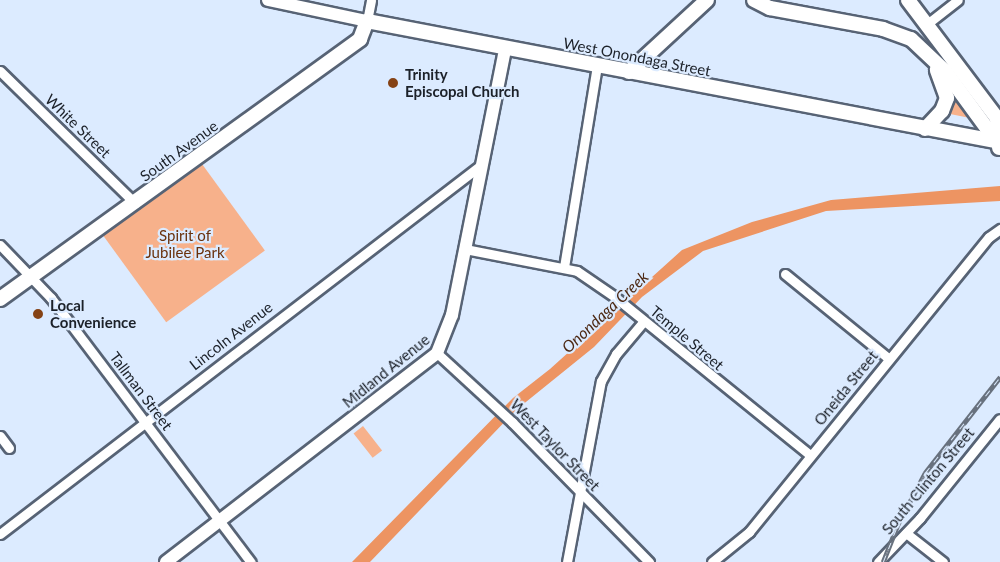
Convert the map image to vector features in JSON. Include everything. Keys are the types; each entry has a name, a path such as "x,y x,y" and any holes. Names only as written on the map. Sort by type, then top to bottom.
{"main road":[{"path":"629,72 707,0"},
{"path":"754,0 794,14 903,35 932,56 999,145"},
{"path":"909,0 997,118 999,145"},
{"name":"West Onondaga Street","path":"367,21 999,145"},
{"name":"South Avenue","path":"0,299 360,39 367,21"},
{"path":"926,129 942,111 947,98 932,56"}],"street":[{"name":"West Onondaga Street","path":"268,0 367,21"},
{"path":"367,21 371,0"},
{"path":"927,24 958,0"},
{"name":"Midland Avenue","path":"166,562 437,353 452,315 505,49"},
{"path":"564,267 597,66"},
{"name":"White Street","path":"0,71 135,202"},
{"name":"Lincoln Avenue","path":"0,534 481,165"},
{"name":"Oneida Street","path":"712,562 749,532 888,358 989,237 1000,230"},
{"name":"Tallman Street","path":"0,245 32,276 146,421 251,562"},
{"name":"Temple Street","path":"465,249 577,271 615,297 810,455"},
{"path":"785,274 888,358"},
{"path":"567,562 601,381 616,354 644,321"},
{"name":"West Taylor Street","path":"437,353 512,422 649,562"},
{"name":"South Clinton Street","path":"878,562 906,532 1000,419"},
{"path":"0,435 9,448"},
{"path":"906,532 943,562"}],"green space":[{"path":"950,88 975,119 945,113"},
{"name":"Spirit of Jubilee Park","path":"202,164 265,251 166,322 103,236"},
{"path":"363,426 382,450 373,458 354,433"}],"shaded area":[{"path":"1000,186 1000,201 826,211 703,251 642,297 594,347 516,410 370,562 352,562 513,398 550,369 682,250 752,222 831,200"}],"railway":[{"path":"883,562 898,524 925,473 1000,377"}],"place":[{"name":"Trinity Episcopal Church","path":"393,83"},
{"name":"Local Convenience","path":"38,314"}],"water label":[{"name":"Onondaga Creek","path":"605,312"}]}
